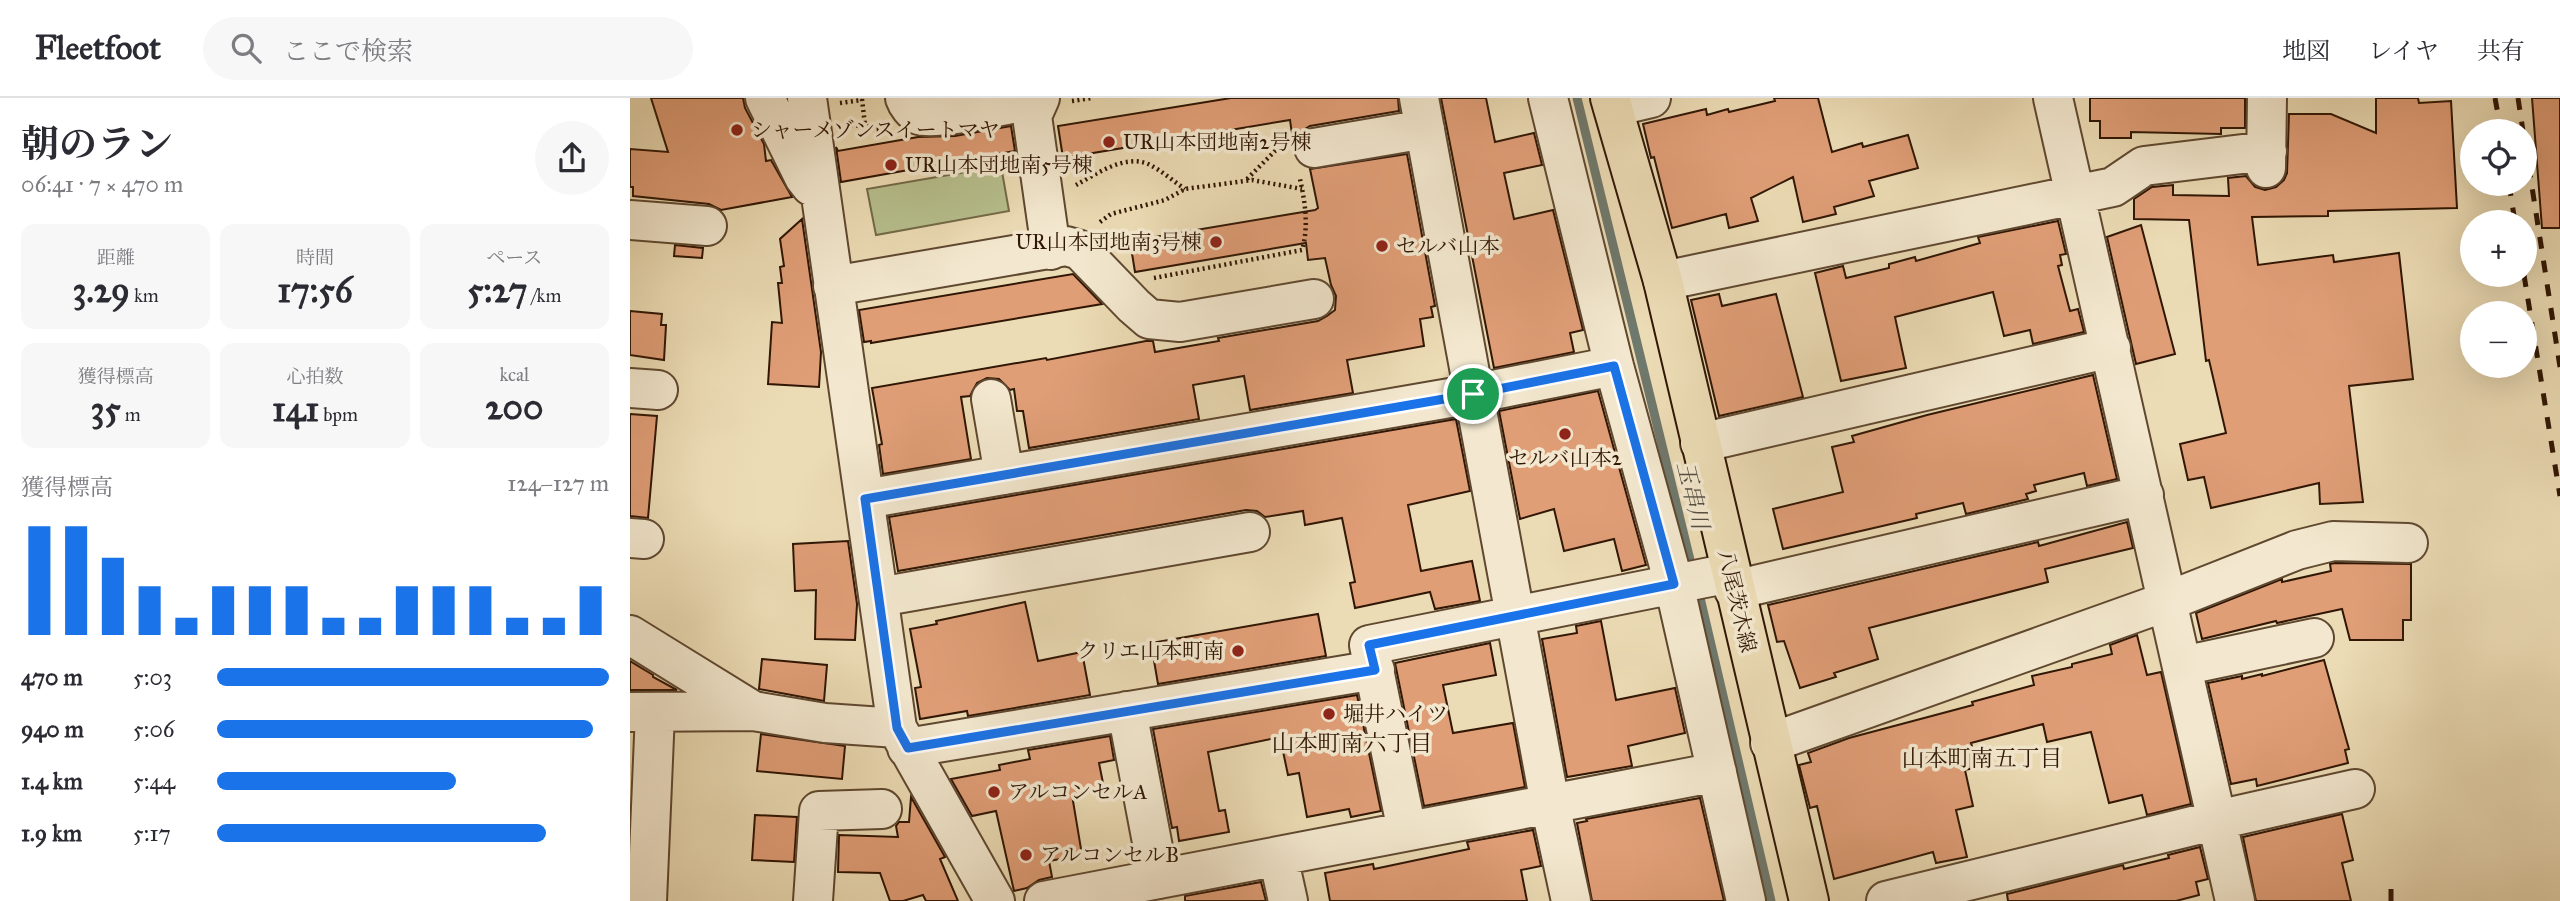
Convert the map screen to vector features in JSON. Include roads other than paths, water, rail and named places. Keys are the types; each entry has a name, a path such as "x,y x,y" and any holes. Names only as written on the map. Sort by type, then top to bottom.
{"main road":[{"name":"八尾茨木線","path":"1612,103 1663,281 1700,443 1707,581 1770,743 1809,901"}],"street":[{"path":"765,98 804,177 820,196"},
{"path":"807,98 902,738 995,901"},
{"path":"1548,98 1614,366 1707,581 1717,772 1746,901"},
{"path":"1612,103 1651,98"},
{"path":"2053,98 2235,901"},
{"path":"1663,281 2113,187 2144,166 2266,160 2267,98"},
{"path":"912,106 934,116 1022,102 1049,102"},
{"path":"1049,102 1032,116 1051,250"},
{"path":"1299,155 1422,113 1550,804 1571,901"},
{"path":"630,220 706,226"},
{"path":"833,286 1066,246 1080,250 1133,306 1149,318 1180,322 1314,299"},
{"path":"1700,443 2110,348"},
{"path":"865,499 1473,394 1614,366"},
{"path":"991,399 1004,475"},
{"path":"1406,831 1369,645 2144,495"},
{"path":"879,597 1250,532"},
{"path":"1770,743 2168,601 2297,550 2333,541 2408,542"},
{"path":"630,635 753,711"},
{"path":"2182,666 2314,638"},
{"path":"647,901 640,838 642,712 753,711 902,738 1128,711 1375,670"},
{"path":"1128,711 1159,879"},
{"path":"1044,901 1717,772"},
{"path":"1886,901 2355,789"},
{"path":"813,901 818,811 882,809"},
{"path":"1278,856 1287,901"}],"waterway":[{"name":"玉串川","path":"1577,98 1693,572"},
{"name":"玉串川","path":"1698,589 1771,901"}],"railway":[{"path":"2495,98 2499,119"},
{"path":"2518,98 2521,119"},
{"path":"2511,196 2513,210"},
{"path":"2533,196 2560,367"},
{"path":"2526,287 2560,496"},
{"path":"2391,885 2391,901"}],"place":[{"name":"シャーメゾンスイートマヤ","path":"737,130"},
{"name":"UR山本団地南2号棟","path":"1109,142"},
{"name":"UR山本団地南5号棟","path":"891,165"},
{"name":"UR山本団地南3号棟","path":"1216,242"},
{"name":"セルバ山本","path":"1382,246"},
{"name":"セルバ山本2","path":"1565,434"},
{"name":"クリエ山本町南","path":"1238,651"},
{"name":"堀井ハイツ","path":"1329,714"},
{"name":"アルコンセルA","path":"994,792"},
{"name":"アルコンセルB","path":"1026,855"}],"district":[{"name":"山本町南六丁目","path":"1352,743"},
{"name":"山本町南五丁目","path":"1982,758"}]}
